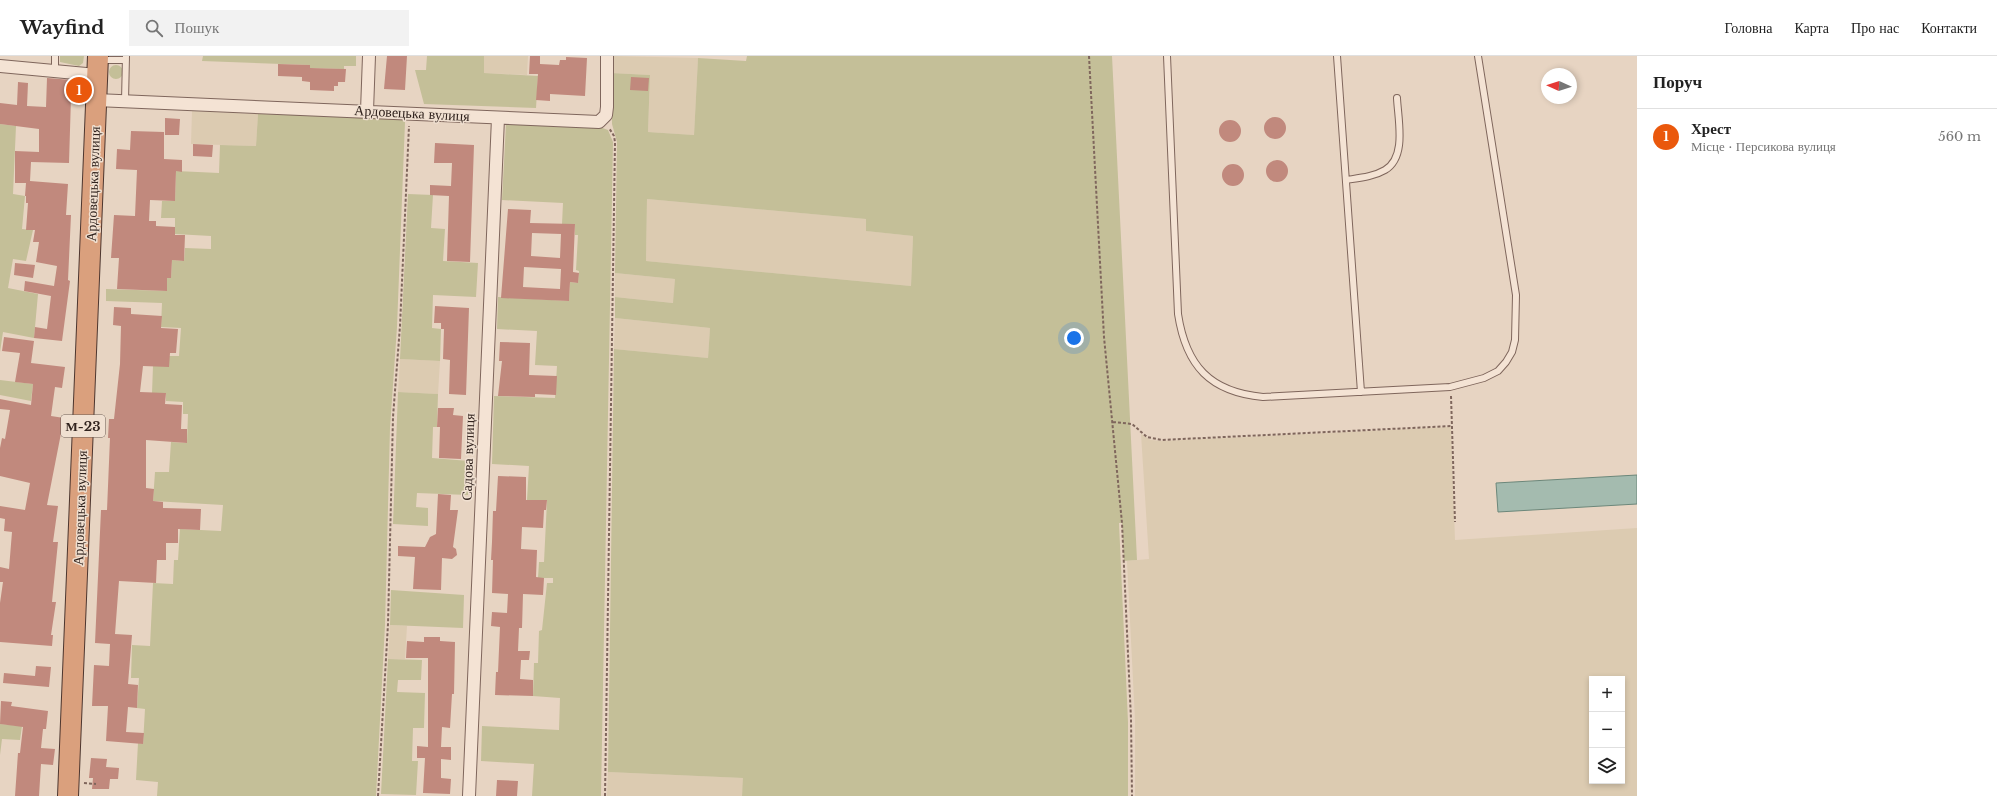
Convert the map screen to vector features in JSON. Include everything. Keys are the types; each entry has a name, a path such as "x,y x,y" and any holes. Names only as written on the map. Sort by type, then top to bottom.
{"highway":[{"name":"Ардовецька вулиця","path":"68,796 97,64"}],"street":[{"path":"367,110 369,56"},
{"path":"602,120 606,115 608,107 607,56"},
{"path":"0,66 55,71 97,64"},
{"name":"Ардовецька вулиця","path":"96,100 367,110 594,122 602,120"},
{"name":"Садова вулиця","path":"469,796 498,118"}],"lane":[{"path":"55,56 55,71"},
{"path":"1167,56 1180,331 1195,362 1214,383 1229,391 1263,397 1450,387 1484,378 1498,371 1512,352 1516,324 1516,295 1478,56"},
{"path":"1337,56 1361,392"},
{"path":"97,64 126,58 125,101"},
{"path":"1346,180 1374,175 1385,170 1394,163 1398,151 1399,137 1398,98"}],"path":[{"path":"1089,56 1104,337 1113,422 1124,561 1131,724 1132,796"},
{"path":"378,796 388,624 394,417 400,326 410,113"},
{"path":"602,120 614,136 615,142 605,796"},
{"path":"1450,387 1456,522"},
{"path":"1113,422 1132,424 1147,437 1162,440 1452,426"},
{"path":"88,784 96,784"}],"shaded area":[{"path":"60,56 84,56 83,63 79,66 60,62"},
{"path":"203,56 356,56 356,66 344,66 344,69 310,68 310,65 202,61"},
{"path":"427,56 484,56 484,73 538,76 536,108 424,104 415,70 426,70"},
{"path":"484,56 528,56 527,75 484,73"},
{"path":"611,56 698,58 694,135 648,132 650,75 611,73"},
{"path":"747,56 1112,56 1137,560 1124,561 1122,523 1119,523 1128,722 1128,796 742,796 743,778 608,772 614,349 708,358 710,328 615,318 615,297 673,303 675,279 615,273 617,142 612,124 611,73 650,75 648,132 694,135 698,58 746,61","holes":["647,199 866,219 866,231 913,236 911,286 646,261"]},
{"path":"113,65 119,65 123,69 123,75 119,79 113,79 109,75 109,69"},
{"path":"192,111 258,114 256,146 191,144"},
{"path":"258,114 401,118 405,122 397,327 390,428 385,625 376,796 157,796 158,782 136,780 138,743 143,744 145,709 137,708 139,678 131,678 132,645 150,646 153,583 173,584 174,560 178,560 180,529 221,531 223,505 153,501 155,472 169,472 171,442 187,443 188,414 183,414 183,402 166,401 166,393 152,393 153,366 169,356 179,356 181,328 161,327 162,303 106,301 106,289 167,291 167,278 171,278 172,260 184,261 185,248 211,249 211,236 175,234 175,218 161,218 162,201 175,201 176,171 219,173 220,145 256,146"},
{"path":"0,124 16,126 13,194 25,196 22,229 33,230 26,261 13,259 8,288 38,294 34,338 3,332 0,352"},
{"path":"506,124 597,126 608,130 613,142 601,796 532,796 534,764 481,761 482,726 559,730 560,698 533,696 534,663 538,663 539,631 542,630 547,583 553,583 553,578 538,578 539,562 544,562 547,501 527,500 529,466 492,464 494,396 555,398 557,366 535,365 537,331 497,329 498,297 569,301 570,282 578,283 579,271 576,270 578,235 575,235 575,225 562,224 563,203 502,200"},
{"path":"408,194 433,195 431,228 445,229 443,261 478,263 476,297 433,295 432,328 441,329 440,361 400,359"},
{"path":"647,199 867,219 867,231 913,236 911,286 646,261"},
{"path":"615,273 675,279 674,303 615,297"},
{"path":"615,318 710,328 708,358 614,349"},
{"path":"400,359 440,361 438,394 398,392"},
{"path":"0,380 33,384 31,401 0,395"},
{"path":"398,392 438,394 437,427 433,427 432,458 469,461 468,495 417,493 416,507 428,508 428,526 393,524"},
{"path":"1451,427 1455,540 1637,528 1637,796 1135,796 1135,720 1127,561 1149,559 1141,434 1151,440 1162,441"},
{"path":"1637,475 1637,504 1498,512 1496,483"},
{"path":"391,590 464,595 463,628 390,625"},
{"path":"390,625 407,626 405,659 388,659"},
{"path":"388,659 422,660 421,680 398,680 397,692 425,693 424,728 413,728 412,761 418,761 416,795 381,794"},
{"path":"0,724 22,726 20,740 2,739 0,755"},
{"path":"608,772 744,778 742,796 607,796"}],"building":[{"path":"387,56 407,56 405,90 384,89"},
{"path":"530,56 540,56 540,64 559,65 560,60 566,60 566,57 587,58 585,96 550,94 550,101 536,100 538,74 529,74"},
{"path":"278,64 310,65 310,68 346,69 345,82 338,82 338,86 334,86 334,91 310,90 310,82 302,81 302,77 278,76"},
{"path":"631,77 649,78 648,91 630,90"},
{"path":"47,78 72,80 74,83 74,97 71,97 69,163 31,162 30,181 68,184 66,215 71,215 68,280 70,281 62,341 34,338 35,327 47,329 51,296 24,291 25,281 54,286 57,266 36,262 39,242 33,242 35,230 26,230 28,203 26,203 25,196 26,183 15,183 15,151 39,152 39,129 0,124 0,103 17,105 18,82 28,83 27,106 46,107"},
{"path":"1271,117 1279,117 1286,124 1286,132 1279,139 1271,139 1264,132 1264,124"},
{"path":"165,118 180,119 179,135 165,135"},
{"path":"1226,120 1234,120 1241,127 1241,135 1234,142 1226,142 1219,135 1219,127"},
{"path":"131,131 164,132 164,159 182,160 182,172 176,171 175,201 150,200 149,221 156,221 156,226 175,227 175,235 185,235 184,261 172,260 171,278 167,278 167,291 117,289 119,258 111,258 114,215 135,216 137,170 116,169 117,149 130,150"},
{"path":"435,143 474,145 470,262 447,261 449,196 430,195 430,185 451,186 452,163 434,163"},
{"path":"193,144 213,145 212,157 193,156"},
{"path":"1273,160 1281,160 1288,167 1288,175 1281,182 1273,182 1266,175 1266,167"},
{"path":"1229,164 1237,164 1244,171 1244,179 1237,186 1229,186 1222,179 1222,171"},
{"path":"508,209 531,210 530,223 575,224 573,272 579,273 578,283 570,282 569,301 501,298","holes":["532,233 561,234 560,258 531,256","524,267 561,269 560,289 523,287"]},
{"path":"15,263 35,265 33,278 14,275"},
{"path":"435,306 469,308 466,395 449,394 450,360 443,359 444,329 441,329 441,323 434,323"},
{"path":"114,307 131,308 131,314 162,316 161,328 178,329 176,353 170,353 169,367 143,366 140,392 166,393 165,404 182,405 181,429 187,429 187,443 146,440 146,488 154,489 153,501 163,502 163,508 201,509 200,530 178,529 178,543 166,543 166,560 157,560 156,583 119,581 115,634 132,635 128,684 138,685 137,708 128,707 126,732 144,733 143,744 106,741 108,706 92,706 94,665 109,666 110,644 95,643 101,510 107,510 110,438 108,438 109,419 114,419 120,364 121,326 113,325"},
{"path":"4,337 34,341 31,363 65,367 62,388 55,387 51,416 64,418 47,505 58,506 53,542 58,542 52,602 56,602 51,635 53,635 52,646 0,642 0,603 3,582 0,582 0,567 9,569 12,532 4,531 5,519 0,518 0,506 25,510 30,483 0,476 0,448 2,438 5,439 10,410 0,409 0,399 31,405 33,384 15,382 20,353 2,351"},
{"path":"500,342 530,343 529,375 557,376 556,395 535,394 535,397 498,396 502,361 499,361"},
{"path":"438,408 454,408 453,415 463,416 461,459 439,458 440,427 437,427"},
{"path":"498,476 526,477 526,500 547,500 546,510 544,510 543,528 522,527 521,549 537,550 536,577 544,578 543,595 523,594 522,628 519,628 518,651 530,651 529,660 521,660 520,679 533,680 533,696 495,695 496,672 498,672 500,627 491,626 492,612 507,613 508,594 492,593 493,560 491,560 493,511 496,511"},
{"path":"438,494 451,495 450,510 458,510 453,547 456,549 457,555 452,559 442,558 441,590 413,589 415,557 398,556 398,546 425,547 430,537 436,534"},
{"path":"424,637 440,637 440,641 455,642 454,694 452,694 450,728 442,727 441,747 451,747 451,760 441,759 441,778 451,779 450,794 423,793 425,758 417,758 417,746 428,747 428,658 406,658 407,641 424,642"},
{"path":"36,666 51,667 49,687 3,683 4,673 35,676"},
{"path":"1,701 12,702 11,706 48,711 46,729 43,729 41,748 55,749 53,765 41,764 39,796 15,796 18,753 20,753 23,727 0,724"},
{"path":"91,758 107,759 106,767 119,768 118,779 110,779 109,789 92,789 93,778 89,778"},
{"path":"497,780 518,781 517,796 496,796"}],"place":[{"name":"Хрест","path":"79,90"}]}
